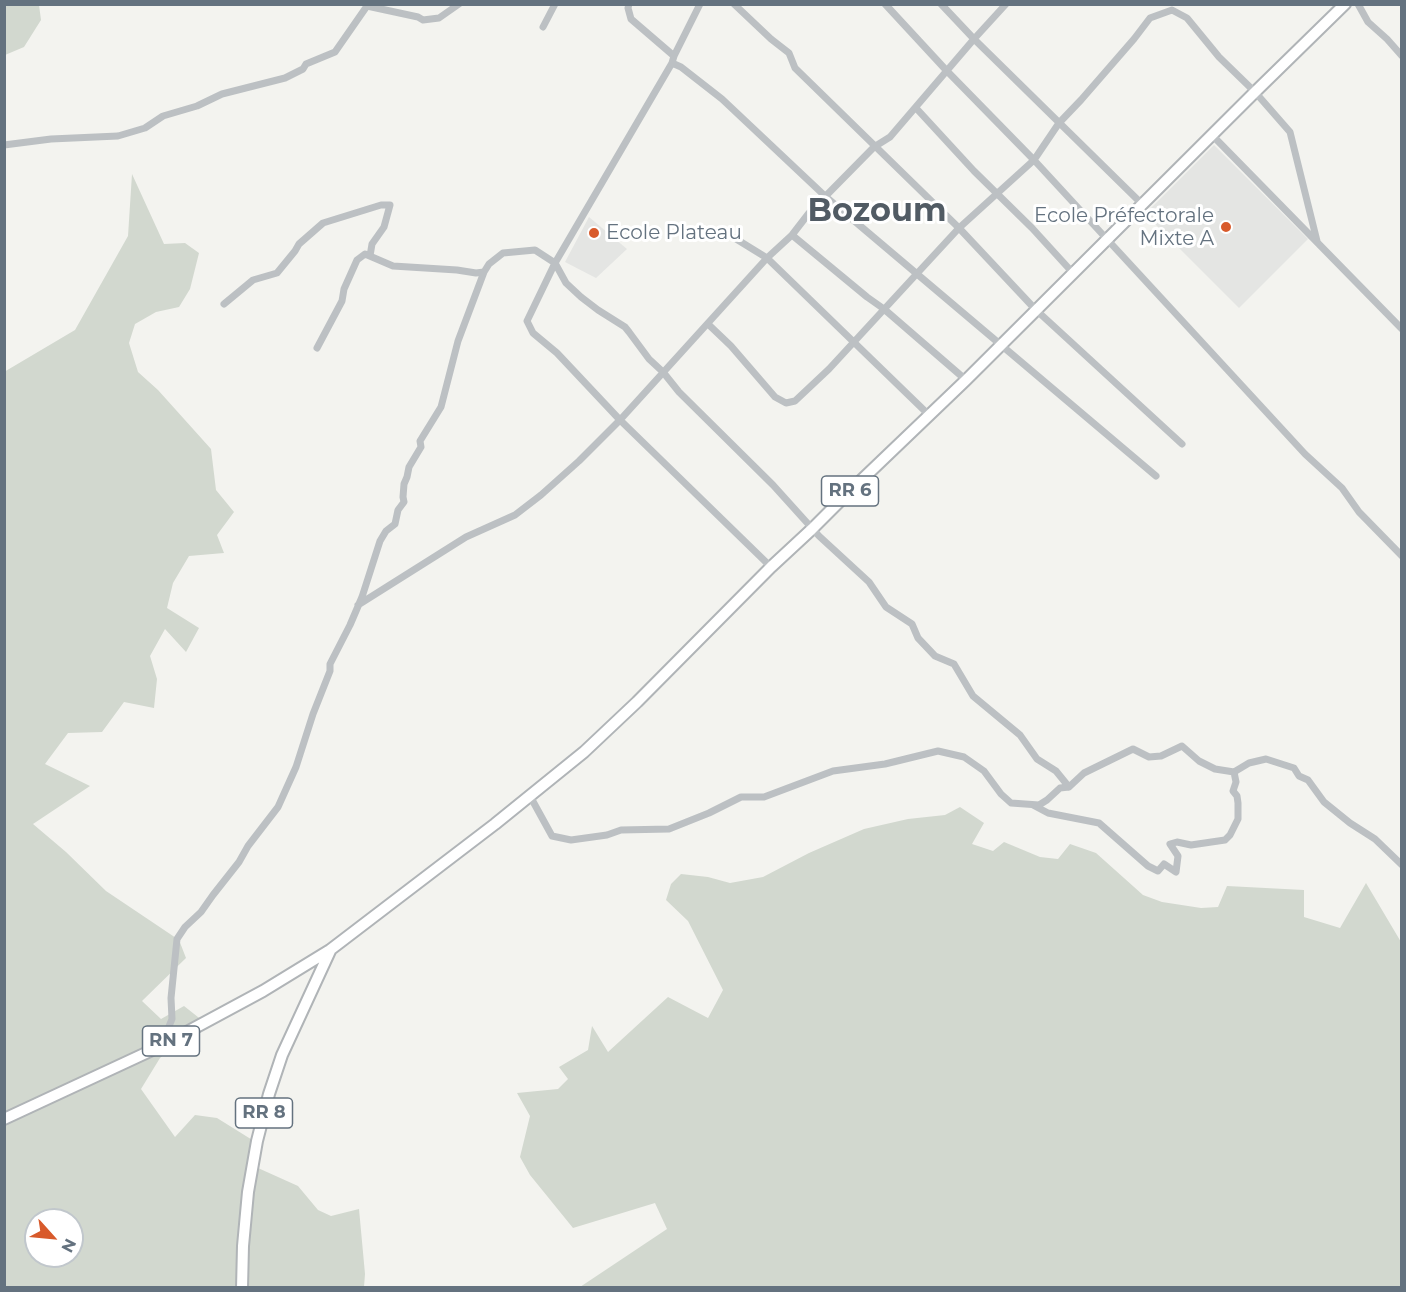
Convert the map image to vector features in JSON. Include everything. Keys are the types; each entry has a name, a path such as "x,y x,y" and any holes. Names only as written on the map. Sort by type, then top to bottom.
{"main road":[{"name":"RR 6","path":"330,950 584,752 771,567 966,380 1035,309 1345,4"},
{"name":"RN 7","path":"4,1119 161,1046 263,991 330,950"},
{"name":"RR 8","path":"243,1287 243,1246 248,1192 257,1141 269,1094 282,1055 330,950"}],"street":[{"path":"4,145 51,139 118,136 145,128 163,116 197,106 222,94 285,78 303,69 306,64 335,52 365,5 423,20 439,18 459,4"},
{"path":"543,27 555,4"},
{"path":"629,4 631,19 681,67 722,99 826,197 1156,476"},
{"path":"700,4 673,59 555,263 527,321 533,333 557,353 620,420 771,567"},
{"path":"734,4 789,53 795,68 959,228 1035,309 1182,444"},
{"path":"885,4 1108,239 1305,454 1342,488 1359,512 1401,556"},
{"path":"941,4 1142,204"},
{"path":"358,605 466,537 508,519 522,510 579,461 620,420 766,258 792,235 809,213 874,147 890,137 946,70 1006,4"},
{"path":"1358,4 1368,22 1401,56"},
{"path":"708,324 731,346 769,392 786,403 795,401 959,228 1034,160 1059,123 1119,57 1150,18 1170,7 1187,18 1219,57 1255,92 1290,132 1317,242"},
{"path":"916,108 1073,273"},
{"path":"1212,135 1401,329"},
{"path":"224,304 253,280 278,273 299,244 323,223 381,205 390,205 384,227 372,244 370,256"},
{"path":"728,234 766,258 929,415"},
{"path":"792,235 884,309 966,380"},
{"path":"161,1046 172,1019 171,998 177,939 185,927 201,912 278,807 296,767 330,671 330,664 350,625 380,541 386,531 395,524 398,510 404,502 404,484 408,477 409,467 421,447 420,441 441,407 458,341 484,272 489,264 503,253 535,250 555,263 566,283 598,310 625,327 649,359 679,392 772,485 812,529 869,582 886,607 912,624 918,638 935,656 954,664 973,696 1020,735 1037,759 1056,771 1069,787"},
{"path":"317,348 342,301 344,289 357,260 365,254 393,266 484,272"},
{"path":"530,796 552,836 571,840 607,835 621,830 669,829 741,797 764,796 833,771 885,764 938,752 964,757 984,771 1001,794 1011,803 1039,805 1047,801 1060,788 1069,787 1084,773 1133,749 1149,756 1161,756 1182,746 1199,761 1215,769 1234,772 1249,763 1266,759 1294,768 1299,776 1308,780 1324,802 1350,823 1375,838 1401,865"},
{"path":"1031,804 1048,813 1099,823 1148,866 1158,871 1164,864 1176,872 1178,856 1170,844 1177,842 1191,845 1225,840 1230,835 1238,819 1237,796 1233,791 1236,782 1234,772"}],"shaded area":[{"path":"5,4 39,5 41,20 24,47 5,55"},
{"name":"Ecole Préfectorale Mixte A","path":"1214,145 1308,239 1239,308 1145,214"},
{"path":"132,174 164,244 185,243 199,253 190,289 179,307 156,312 135,324 129,343 138,372 158,390 211,449 216,490 234,512 217,535 224,553 189,556 173,583 167,608 199,628 186,652 165,629 150,656 157,679 154,708 124,702 102,732 68,733 45,764 90,786 33,824 106,891 179,940 186,958 142,1001 161,1019 184,1006 203,1021 160,1058 141,1089 175,1137 195,1115 217,1118 262,1146 258,1168 298,1186 318,1210 331,1216 359,1209 365,1274 364,1287 5,1287 4,372 75,330 128,236"},
{"name":"Ecole Plateau","path":"589,217 627,249 596,278 565,262"},
{"path":"960,807 984,823 972,844 993,851 1004,842 1040,857 1058,859 1070,844 1096,853 1143,895 1162,902 1201,908 1218,907 1227,886 1304,890 1304,917 1340,928 1366,883 1401,942 1401,1287 580,1287 667,1229 655,1203 573,1228 530,1175 520,1157 530,1116 517,1093 558,1089 568,1079 559,1067 588,1050 592,1026 608,1052 668,997 708,1018 723,990 688,921 666,900 671,884 681,874 708,877 730,883 763,877 809,853 864,829 908,819 945,815"}],"waterway":[{"path":"4,5 4,13"}],"place":[{"name":"Ecole Préfectorale Mixte A","path":"1226,227"},
{"name":"Ecole Plateau","path":"594,233"}],"district":[{"name":"Bozoum","path":"877,212"}]}
